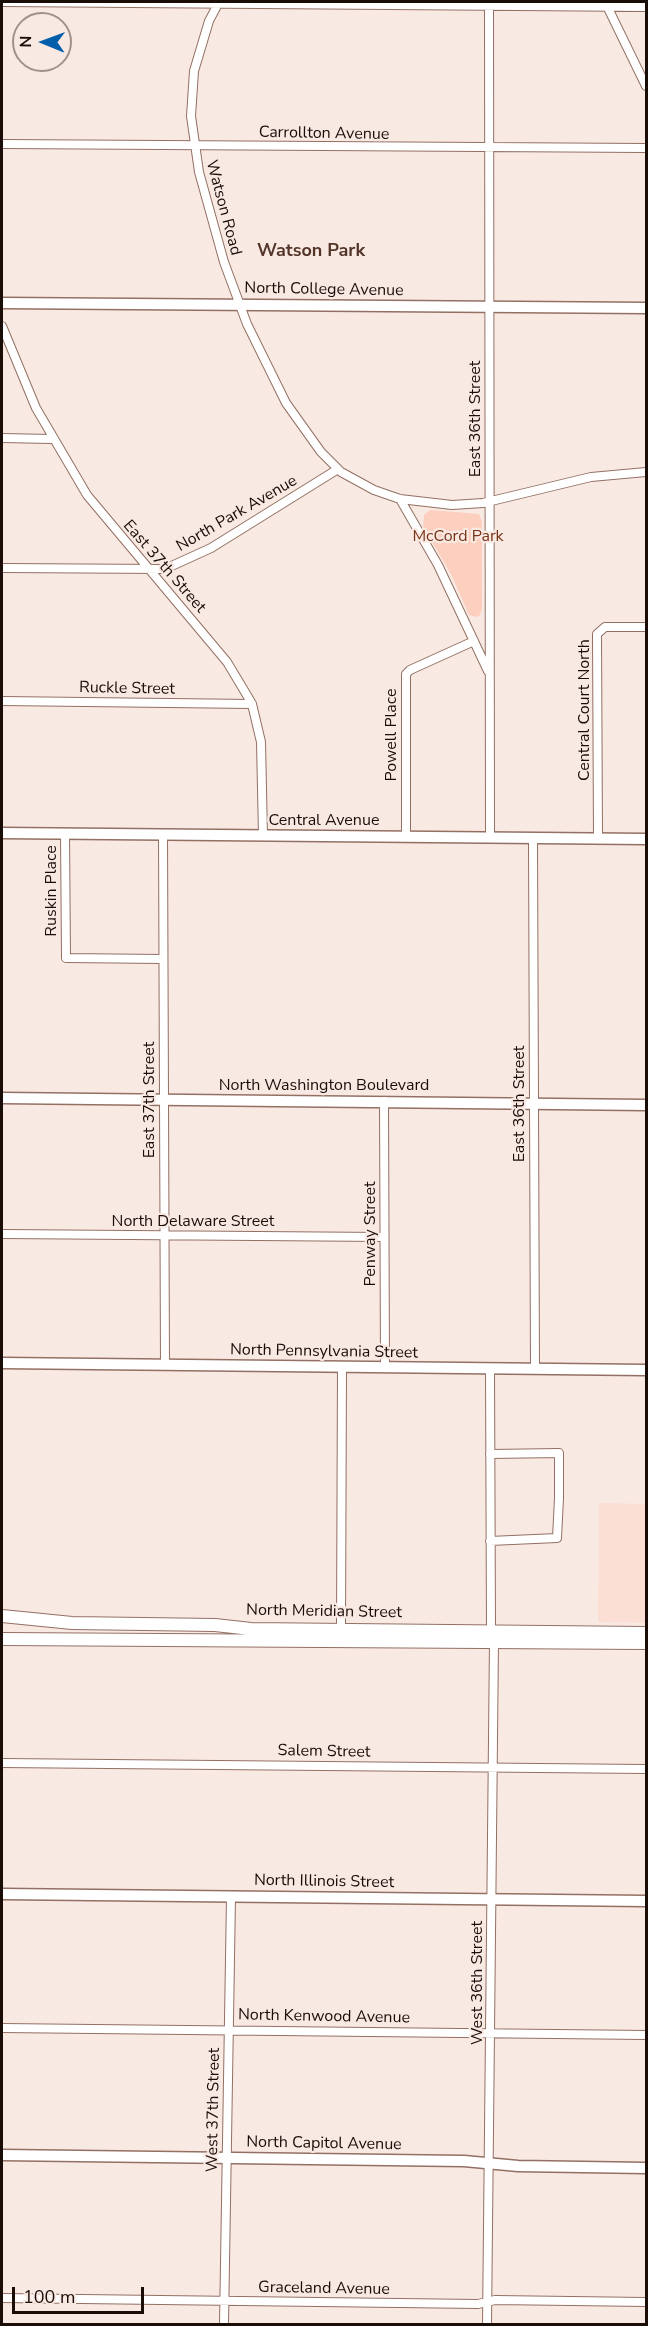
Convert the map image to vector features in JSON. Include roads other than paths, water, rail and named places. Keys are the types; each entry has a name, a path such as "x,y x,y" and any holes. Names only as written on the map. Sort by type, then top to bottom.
{"main road":[{"name":"North College Avenue","path":"2,303 646,308"},
{"name":"Central Avenue","path":"2,833 646,839"},
{"name":"North Washington Boulevard","path":"2,1098 646,1105"},
{"name":"North Pennsylvania Street","path":"2,1363 646,1370"},
{"name":"North Meridian Street","path":"2,1617 72,1623 341,1629 646,1643"},
{"name":"North Meridian Street","path":"2,1639 646,1633"},
{"name":"North Illinois Street","path":"2,1894 646,1901"},
{"name":"North Capitol Avenue","path":"2,2155 464,2161 646,2168"}],"street":[{"path":"2,2 606,4 646,7"},
{"name":"Watson Road","path":"218,3 204,36 194,71 191,116 194,146 212,224 240,304 266,368 286,403 321,453 338,469 363,485 400,499 452,505 489,501 571,481 646,472"},
{"name":"East 36th Street","path":"489,4 490,837"},
{"path":"606,4 646,86"},
{"name":"Carrollton Avenue","path":"2,144 646,148"},
{"name":"East 37th Street","path":"2,326 23,382 51,439 99,512 227,662 252,704 261,742 263,836"},
{"path":"2,438 51,439"},
{"name":"North Park Avenue","path":"2,568 149,571 172,567 207,550 338,469"},
{"path":"400,499 438,565 490,675"},
{"name":"Central Court North","path":"598,838 597,634 605,627 646,627"},
{"name":"Powell Place","path":"406,837 406,674 474,640"},
{"name":"Ruckle Street","path":"2,700 252,704"},
{"name":"Ruskin Place","path":"65,833 66,958 163,959"},
{"name":"East 37th Street","path":"163,834 165,1365"},
{"name":"East 36th Street","path":"533,838 535,1369"},
{"name":"Penway Street","path":"384,1101 385,1367"},
{"name":"North Delaware Street","path":"2,1234 384,1237"},
{"path":"341,1629 342,1367"},
{"path":"490,1368 492,1636"},
{"path":"490,1454 559,1453 557,1538 490,1541"},
{"name":"West 36th Street","path":"487,2325 492,2032 492,1636"},
{"name":"Salem Street","path":"2,1763 646,1769"},
{"name":"West 37th Street","path":"224,2325 231,1897"},
{"name":"North Kenwood Avenue","path":"2,2028 646,2035"},
{"name":"Graceland Avenue","path":"2,2298 478,2304 488,2302 646,2302"}],"district":[{"name":"Watson Park","path":"311,252"}],"park label":[{"name":"McCord Park","path":"458,537"}]}
